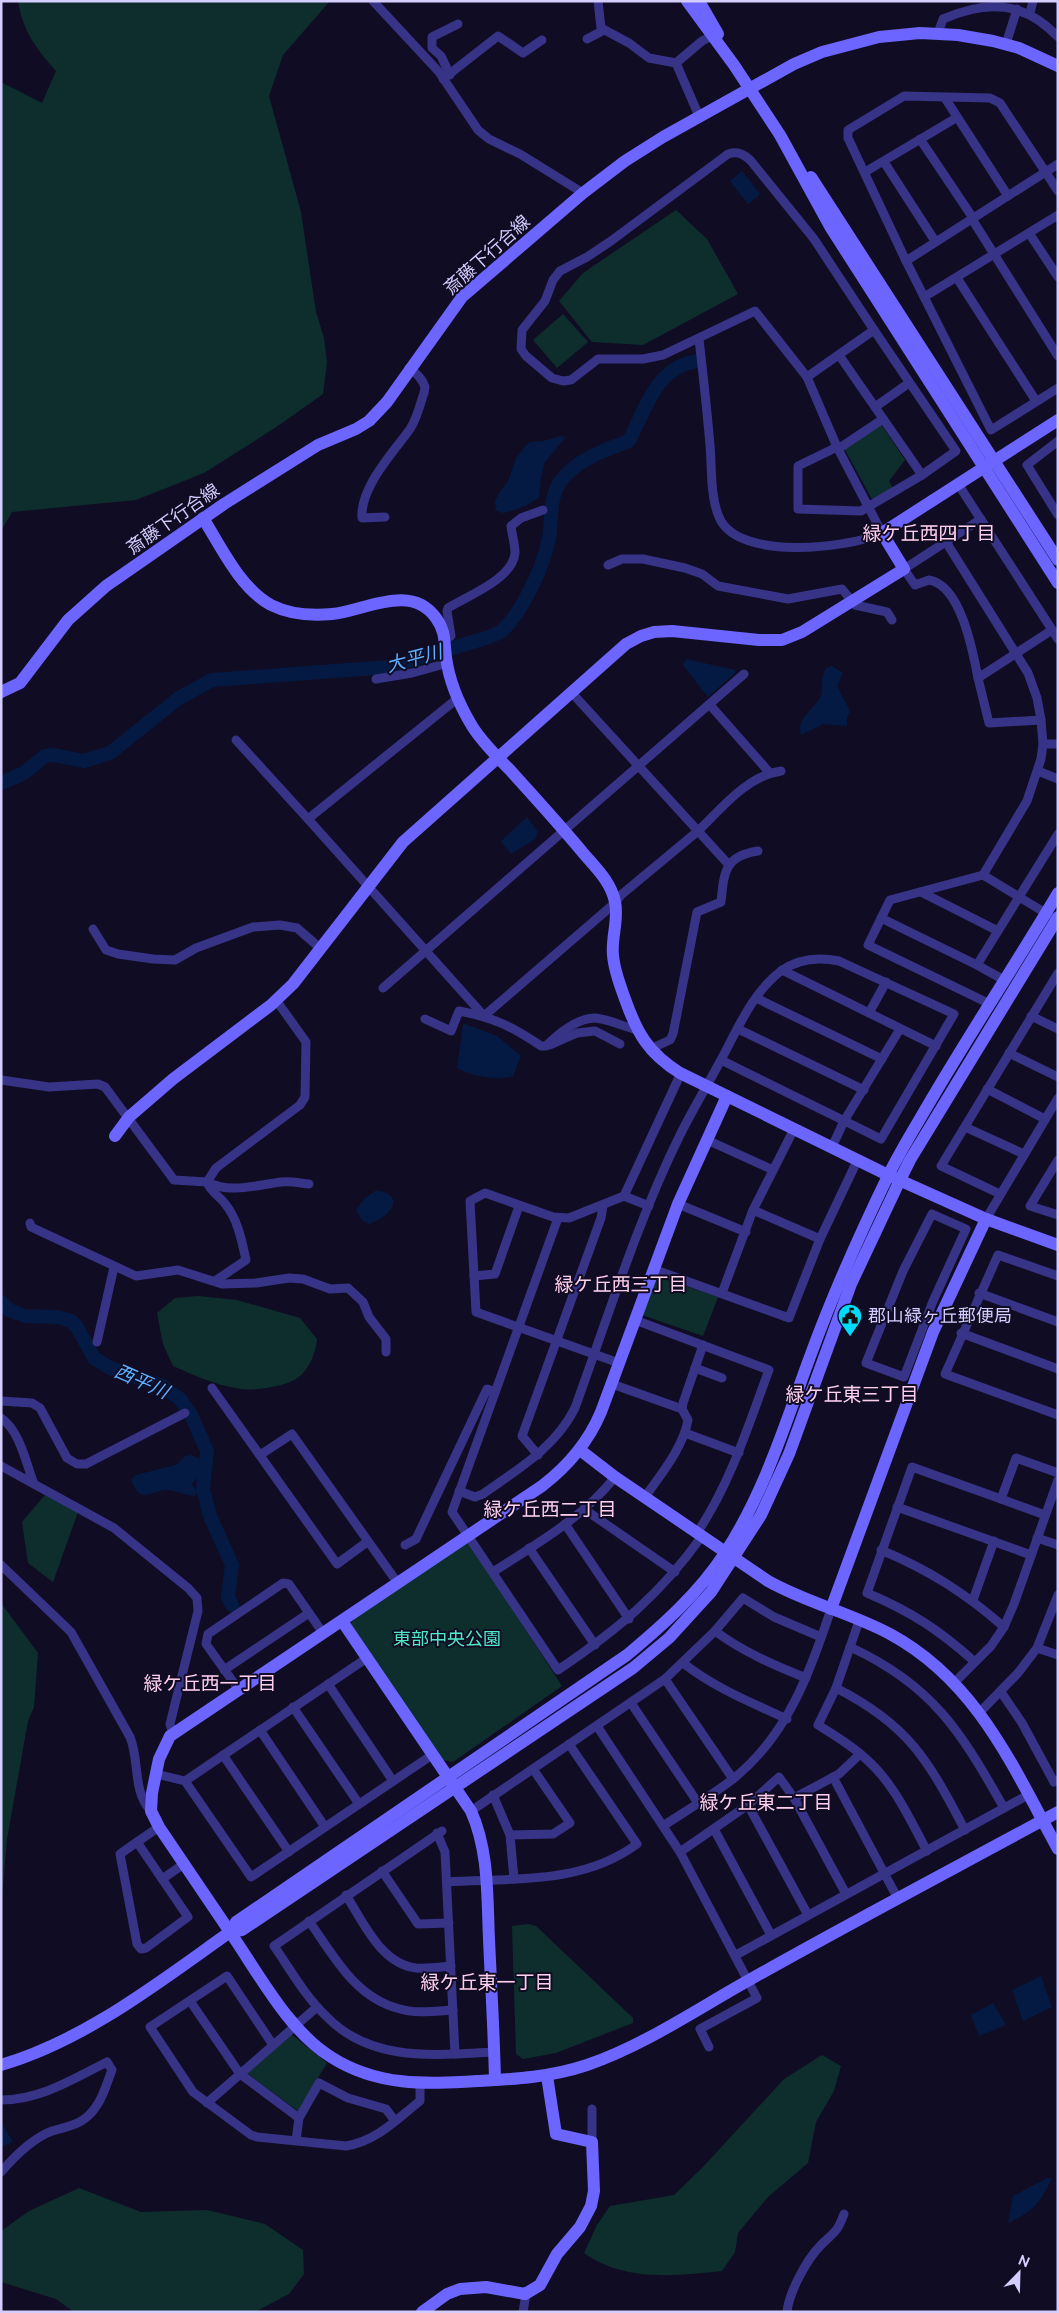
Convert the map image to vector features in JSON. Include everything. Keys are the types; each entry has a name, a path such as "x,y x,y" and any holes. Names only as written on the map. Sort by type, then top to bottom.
{"street":[{"path":"373,1 447,77 478,130 489,139 520,154 583,193"},
{"path":"598,1 602,28 604,30 630,43 649,58 676,63"},
{"path":"687,1 734,65"},
{"path":"699,1 734,65 780,135 806,168 988,464 1058,583"},
{"path":"1030,13 1033,1"},
{"path":"938,33 943,19 976,8 994,5 1017,8 1030,13 1058,36"},
{"path":"1006,44 1017,8"},
{"path":"447,77 441,56 432,48 430,41 432,38 458,24"},
{"path":"587,39 604,30"},
{"name":"斎藤下行合線","path":"1,692 20,683 68,620 91,599 202,518 318,445 356,429 369,421 387,402 409,368 462,297 583,193 625,161 699,116 750,90 794,64 822,52 879,37 938,33 1006,44 1058,66"},
{"path":"447,77 498,36 523,53 542,40"},
{"path":"676,63 702,41 712,36"},
{"path":"676,63 699,116"},
{"path":"1058,192 1000,103 990,98 904,96 848,130 848,138 906,261 991,430 1058,388"},
{"path":"945,98 956,118 1008,196"},
{"path":"865,172 956,118"},
{"path":"920,139 1058,356"},
{"path":"883,419 838,448 798,466 798,509 861,511 869,507 922,475 956,451 814,239 751,161 744,155 734,152 728,154 587,257 560,271 553,280 545,302 522,330 520,339 521,349 526,356 552,378 564,381 571,380 598,359 662,356 755,311 807,378 838,448 869,507 882,532 904,569 915,585 929,580 943,586 966,625 988,723 1041,720"},
{"path":"884,162 935,242"},
{"path":"906,261 1058,164"},
{"path":"924,298 1058,215"},
{"path":"1029,233 1058,277"},
{"path":"957,278 1036,401"},
{"path":"807,378 874,330"},
{"path":"699,339 716,510 724,526 741,538 793,549 870,538 1058,420"},
{"path":"839,355 922,475"},
{"path":"385,517 362,518 361,511 368,492 387,457 411,428 424,393 426,387 424,383 409,368"},
{"path":"875,407 909,383"},
{"path":"1058,441 1027,465 1058,514"},
{"path":"988,464 1058,560"},
{"path":"958,484 1058,640"},
{"path":"376,679 412,673 446,651 451,636 448,608 494,583 515,554 511,526 521,518 543,510"},
{"path":"202,518 240,576 270,605 295,613 315,615 334,614 396,599 416,604 432,614 440,625 458,698 473,728 605,878 616,903 613,955 619,984 637,1030 650,1049 668,1065 681,1074 894,1178 986,1219 1058,1245"},
{"path":"114,1136 129,1117 173,1080 276,1000 293,984 367,886 403,842 626,644 654,632 672,631 759,640 782,640 802,632 853,601 981,519"},
{"path":"946,542 1017,654 1033,684 1041,720 1043,744 1038,771 1027,801 983,875 890,900 868,945 990,1004"},
{"path":"608,565 622,560 643,559 685,568 702,574 718,586 788,599 842,589 855,605 886,612 892,620"},
{"path":"978,678 1052,630"},
{"path":"383,988 565,831 601,796 710,705 744,674"},
{"path":"572,693 729,865"},
{"path":"308,819 458,698"},
{"path":"710,705 769,772"},
{"path":"236,740 484,1016"},
{"path":"1043,744 1058,744"},
{"path":"484,1016 616,903 621,895 698,831 750,783 769,772 781,771"},
{"path":"1038,771 1058,778"},
{"path":"977,965 1058,834"},
{"path":"650,1049 670,1040 697,912 721,902 724,873 729,865 739,856 758,851"},
{"path":"983,875 1054,917"},
{"path":"921,892 998,931"},
{"path":"894,1178 910,1160 1054,917 1058,892"},
{"path":"1,2065 76,2034 126,2004 230,1932 242,1930 452,1783 633,1668 669,1638 695,1612 730,1556 749,1537 774,1490 851,1284 894,1178 1004,980 1054,917"},
{"path":"880,918 1004,980"},
{"path":"93,929 106,950 118,954 164,960 176,960 196,948 252,927 280,925 297,928 320,948"},
{"path":"459,1491 475,1497 483,1494 538,1455 556,1438 568,1421 649,1206 679,1136 705,1085 765,986 782,970 795,963 806,960 831,959 848,964 954,1014 881,1139 721,1060"},
{"path":"782,970 936,1046"},
{"path":"1000,1194 941,1166 1056,978"},
{"path":"870,1013 886,982"},
{"path":"756,998 882,1059"},
{"path":"207,1182 216,1168 300,1105 306,1097 306,1042 276,1000"},
{"path":"425,1019 451,1031 459,1011 502,1022 541,1046 555,1044 577,1033 595,1030 620,1044"},
{"path":"1031,1016 1058,1030"},
{"path":"546,1046 557,1035 576,1024 594,1018 637,1030"},
{"path":"738,1029 864,1090"},
{"path":"832,1147 844,1121 900,1029"},
{"path":"1009,1053 1058,1077"},
{"path":"619,1363 476,1312 470,1201 485,1193 558,1218 579,1216 624,1196 681,1074"},
{"path":"1,1080 49,1087 98,1084 105,1086 174,1180 241,1187 264,1187 282,1182 309,1184"},
{"path":"987,1089 1046,1119"},
{"path":"151,1812 156,1774 162,1749 173,1734 542,1486 580,1450 591,1434 612,1384 678,1204 726,1096"},
{"path":"949,1280 1058,1098"},
{"path":"965,1127 1024,1154"},
{"path":"722,1294 753,1210 794,1129"},
{"path":"707,1140 773,1170"},
{"path":"653,1269 789,1318 820,1239 858,1159"},
{"path":"1056,1166 1030,1206 1058,1215"},
{"path":"207,1182 210,1190 226,1205 235,1222 246,1260 214,1282"},
{"path":"624,1196 649,1206"},
{"path":"678,1204 746,1232"},
{"path":"474,1276 495,1274 520,1206"},
{"path":"538,1455 522,1436 601,1218 603,1206"},
{"path":"753,1210 820,1239"},
{"path":"663,1826 733,1779 769,1744 787,1719 806,1678 822,1637 928,1330 949,1280 966,1229 932,1214 904,1271 866,1364 904,1377 928,1330"},
{"path":"558,1218 452,1512 558,1670 595,1645 628,1619 675,1572 699,1535 739,1453 769,1370 635,1320"},
{"path":"30,1223 30,1227 136,1276 178,1270 222,1284 249,1284 289,1278 303,1279 330,1290 351,1289 363,1302 369,1317 386,1339 386,1352"},
{"path":"1058,1276 998,1255 979,1293 945,1374 1058,1415"},
{"path":"97,1342 114,1267"},
{"path":"979,1293 1058,1322"},
{"path":"961,1334 1058,1369"},
{"path":"682,1409 703,1345"},
{"path":"695,1368 722,1378"},
{"path":"612,1384 682,1409 688,1417 685,1433 668,1464 645,1497"},
{"path":"212,1388 337,1564 368,1542"},
{"path":"405,1545 416,1538 487,1389 495,1392"},
{"path":"1,1401 32,1403 40,1408 67,1458 77,1464 86,1464 185,1413"},
{"path":"1,1418 9,1423 14,1432 34,1484"},
{"path":"685,1433 739,1453"},
{"path":"260,1454 292,1434 397,1582"},
{"path":"580,1450 615,1477 699,1535 789,1594 876,1627 908,1644 955,1682 980,1712 1058,1850"},
{"path":"1001,1499 1016,1458 1058,1473"},
{"path":"1,1466 114,1528 176,1577 196,1598 197,1618 170,1724 173,1734"},
{"path":"975,1662 944,1634 913,1614 867,1593 912,1467 1045,1515"},
{"path":"493,1572 565,1524 584,1509 615,1477"},
{"path":"955,1682 991,1646 1004,1627 1058,1480"},
{"path":"897,1507 1030,1555"},
{"path":"584,1509 675,1572"},
{"path":"565,1524 628,1619"},
{"path":"1037,1538 1058,1546"},
{"path":"973,1600 994,1541"},
{"path":"529,1548 595,1645"},
{"path":"881,1550 916,1565 973,1600 1004,1627"},
{"path":"1,1566 71,1632 130,1737 134,1747 140,1796 230,1932 295,2025 318,2048 349,2067 383,2079 420,2084 495,2080 547,2076 588,2065 670,2027 748,1980 1058,1812"},
{"path":"238,1690 206,1644 208,1634 283,1583 289,1584 323,1633"},
{"path":"980,1712 1001,1692 1037,1648 1055,1610 1058,1595"},
{"path":"471,1811 631,1704 665,1679 715,1631 743,1598 774,1617 822,1637"},
{"path":"224,1670 309,1613"},
{"path":"859,1620 836,1688 818,1725 860,1754 880,1773 895,1792 927,1850"},
{"path":"342,1621 471,1811 481,1838 486,1880 495,2080"},
{"path":"715,1631 729,1642 755,1656 806,1678"},
{"path":"850,1647 884,1663 906,1678 942,1711 973,1753 1004,1808"},
{"path":"1037,1648 1058,1655"},
{"path":"185,1781 367,1658"},
{"path":"683,1663 705,1680 787,1719"},
{"path":"665,1679 733,1779"},
{"path":"328,1684 393,1781"},
{"path":"836,1688 882,1714 904,1734 933,1771 965,1830"},
{"path":"1001,1692 1022,1723 1054,1782 1058,1780"},
{"path":"631,1704 698,1803"},
{"path":"294,1707 359,1804"},
{"path":"597,1726 680,1852 757,1998 700,2029 709,2047"},
{"path":"260,1730 325,1827"},
{"path":"447,1882 558,1876 583,1871 606,1862 637,1844 570,1744"},
{"path":"794,1798 845,1769 860,1754"},
{"path":"224,1755 289,1852"},
{"path":"156,1774 185,1781 251,1877 432,1755"},
{"path":"510,1835 554,1834 570,1823 534,1769"},
{"path":"680,1852 748,1805 779,1777 794,1798 846,1894"},
{"path":"833,1777 898,1899"},
{"path":"494,1795 510,1835 514,1879"},
{"path":"736,1955 1028,1795"},
{"path":"748,1805 808,1915"},
{"path":"137,1842 188,1917 146,1948 141,1949 138,1944 120,1854 137,1842 159,1827"},
{"path":"714,1829 771,1935"},
{"path":"455,2054 445,1852 440,1832 309,1920 274,1946 317,2007 346,2033 381,2049 417,2055 455,2054 494,2052"},
{"path":"162,1879 184,1864"},
{"path":"382,1871 418,1924 449,1923"},
{"path":"346,1896 388,1956 406,1966 417,1968 451,1966"},
{"path":"309,1920 348,1975 367,1994 400,2009 418,2012 453,2010"},
{"path":"273,2045 227,1976 150,2028 193,2092 251,2135 346,2146 358,2144 378,2135 420,2101 420,2084"},
{"path":"190,2001 240,2074 299,2118"},
{"path":"208,2103 317,2007"},
{"path":"1,2100 17,2100 34,2096 107,2062 112,2070 100,2102 89,2116 70,2127 50,2132 24,2149 1,2172"},
{"path":"547,2076 556,2134 592,2142"},
{"path":"296,2140 299,2118 319,2083 348,2098 386,2109 395,2121"},
{"path":"422,2312 448,2294 471,2287 486,2287 526,2294 540,2285 556,2254 589,2214 594,2191 592,2108"},
{"path":"787,2312 788,2302 806,2263 821,2244 834,2235 844,2214"},
{"path":"522,2312 526,2294"}],"green space":[{"path":"18,1 330,1 283,55 269,96 301,212 316,312 324,338 327,362 323,394 275,428 204,473 136,500 12,512 1,531 1,82 42,103 56,71 31,39 23,22"},
{"path":"676,210 707,239 738,294 643,345 592,342 559,301 583,273"},
{"path":"563,314 588,342 557,368 533,340"},
{"path":"880,423 905,460 889,481 894,490 873,501 844,448"},
{"path":"655,1276 718,1297 703,1336 642,1315"},
{"path":"198,1296 237,1300 300,1318 317,1339 314,1354 306,1369 293,1381 268,1388 242,1389 219,1384 173,1366 163,1344 157,1313 175,1298"},
{"path":"45,1495 78,1512 53,1582 28,1563 22,1522"},
{"name":"東部中央公園","path":"467,1539 562,1686 453,1762 442,1760 351,1624 357,1614"},
{"path":"1,1603 38,1653 34,1707 28,1721 7,1839 1,1909"},
{"path":"528,1924 536,1926 633,2018 633,2023 556,2053 523,2059 516,2054 512,1926"},
{"path":"291,2034 327,2063 298,2111 246,2073"},
{"path":"822,2055 841,2066 834,2091 816,2122 808,2163 768,2197 738,2233 735,2252 722,2271 668,2275 633,2273 616,2269 584,2253 597,2225 610,2206 674,2195 702,2168 784,2079"},
{"path":"79,2188 141,2212 207,2210 265,2224 303,2250 304,2274 289,2294 255,2312 74,2312 56,2299 1,2282 1,2231 29,2211"}],"water":[{"path":"742,171 760,194 748,204 730,181"},
{"path":"561,436 565,438 545,462 539,497 526,506 517,509 502,513 496,510 495,501 508,481 516,458 524,448 530,442"},
{"path":"686,659 735,670 735,673 708,697 683,665"},
{"path":"832,666 843,673 837,686 850,711 847,718 847,726 823,724 801,735 800,729 803,719 820,698 824,673 826,668"},
{"path":"527,817 538,832 535,839 511,854 501,841"},
{"path":"465,1024 497,1036 521,1056 513,1076 500,1078 484,1077 457,1068 463,1025"},
{"path":"375,1191 387,1193 393,1198 393,1206 386,1215 369,1224 362,1220 356,1210 364,1199"},
{"path":"191,1455 203,1463 202,1472 192,1484 197,1493 194,1496 167,1490 143,1495 135,1488 131,1480 136,1475 176,1465 185,1456"},
{"path":"1041,1976 1052,2007 1023,2021 1012,1990"},
{"path":"993,2003 1006,2025 979,2036 971,2015"},
{"path":"1,2122 13,2142 1,2147"},
{"path":"1047,2178 1052,2178 1035,2206 1008,2223 1013,2196"}],"waterway":[{"name":"大平川","path":"1,783 24,773 45,756 54,755 84,761 110,753 179,698 212,680 389,667 500,632 518,611 538,574 549,538 552,502 560,482 582,462 600,452 629,441 648,402 663,379 685,364 699,361"},
{"name":"西平川","path":"1,1302 9,1310 25,1316 58,1317 71,1321 77,1327 94,1358 110,1368 163,1386 180,1399 191,1415 207,1451 203,1489 210,1516 232,1565 228,1597 232,1605"}],"place":[{"name":"郡山緑ヶ丘郵便局","path":"850,1337"}],"district":[{"name":"緑ケ丘西四丁目","path":"929,533"},
{"name":"緑ケ丘西三丁目","path":"621,1284"},
{"name":"緑ケ丘東三丁目","path":"852,1394"},
{"name":"緑ケ丘西二丁目","path":"550,1509"},
{"name":"緑ケ丘西一丁目","path":"210,1683"},
{"name":"緑ケ丘東二丁目","path":"766,1802"},
{"name":"緑ケ丘東一丁目","path":"487,1982"}]}
